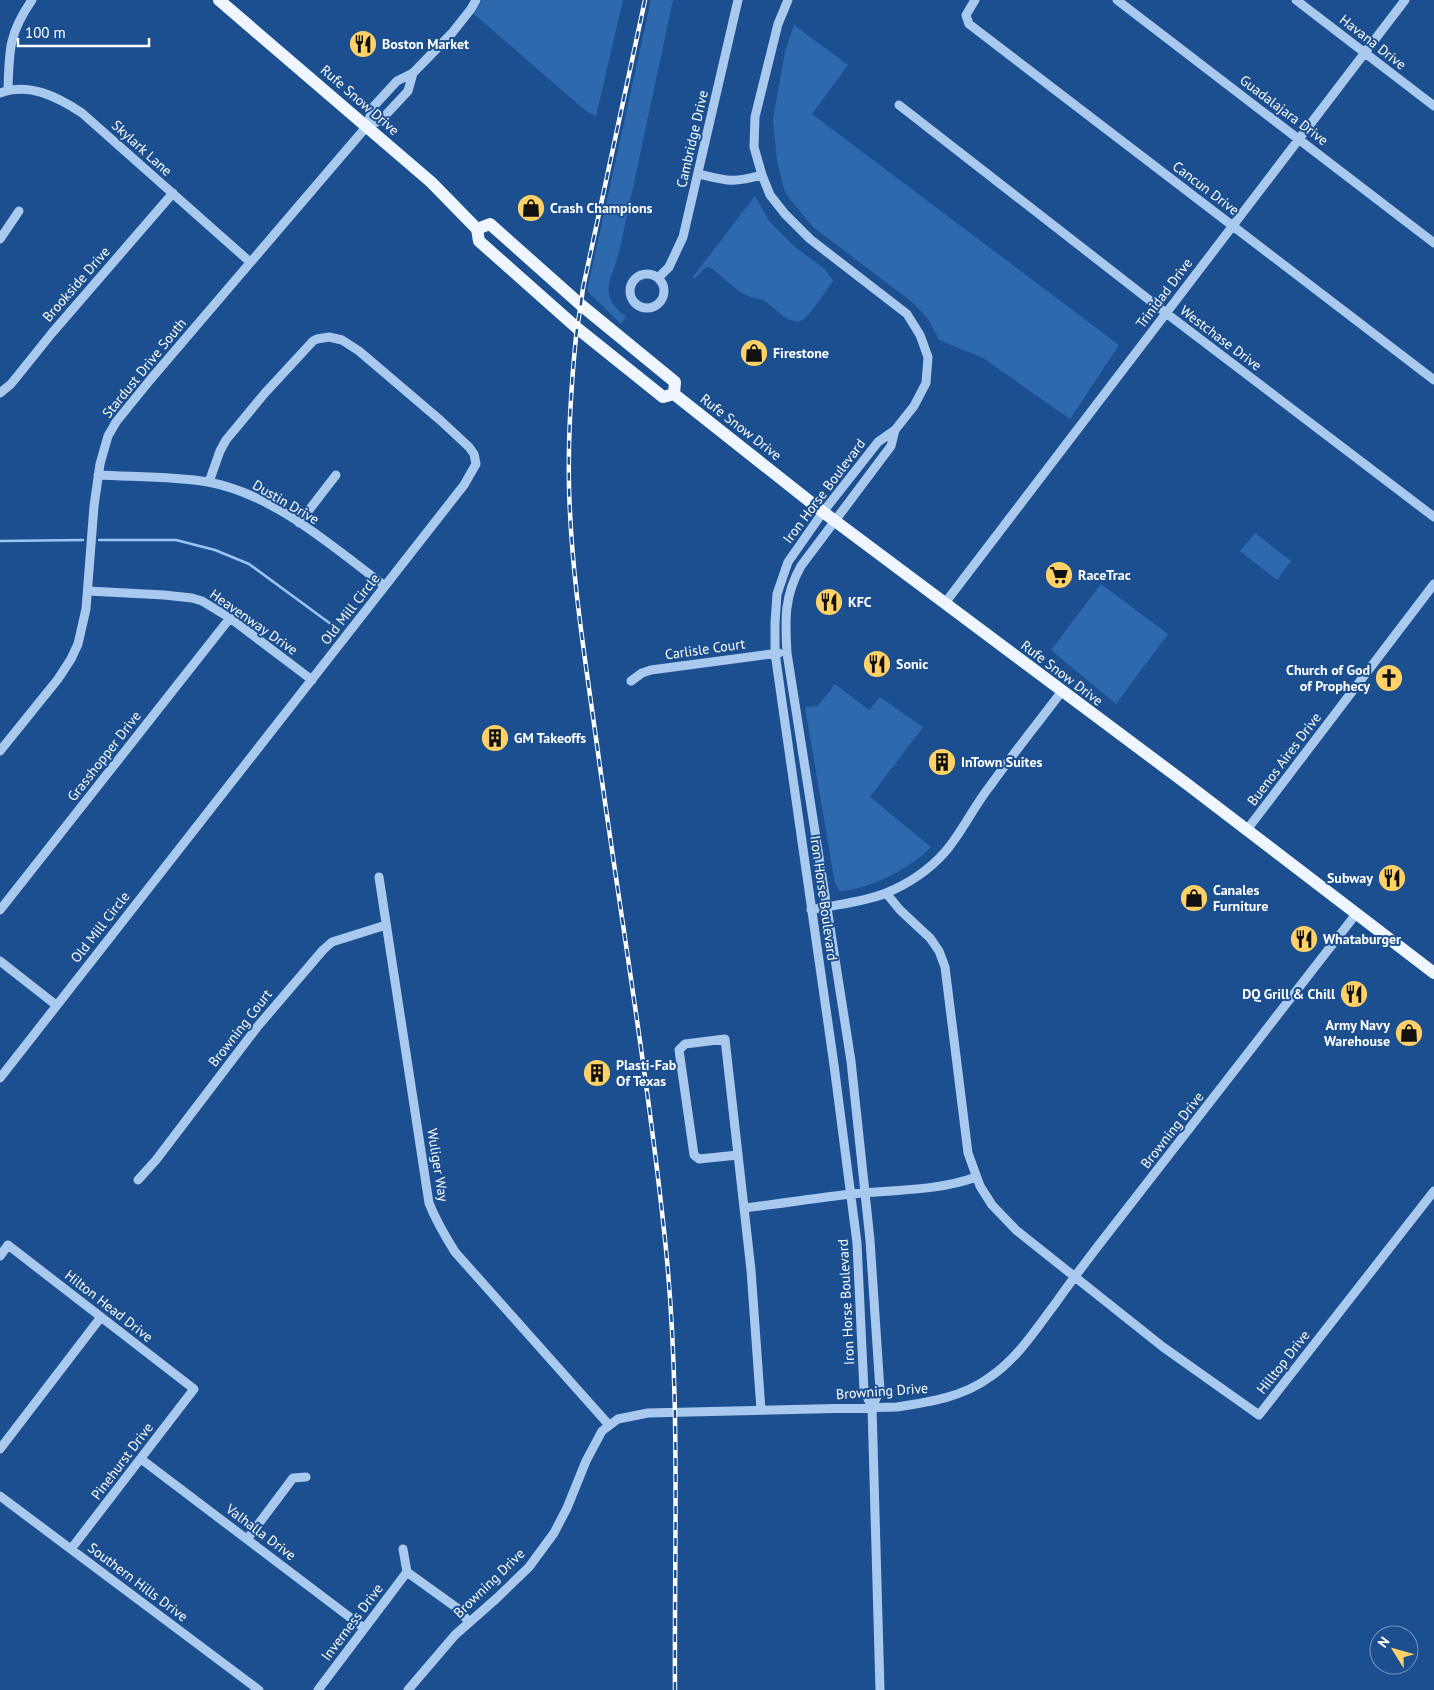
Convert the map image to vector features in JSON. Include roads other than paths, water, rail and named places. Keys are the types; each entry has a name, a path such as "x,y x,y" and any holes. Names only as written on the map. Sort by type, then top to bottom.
{"main road":[{"name":"Rufe Snow Drive","path":"219,0 431,182 478,229 478,240 597,344 663,397 674,394"},
{"name":"Rufe Snow Drive","path":"478,229 490,224 581,305 675,382 674,394"},
{"name":"Rufe Snow Drive","path":"674,394 823,512 1434,973"}],"street":[{"path":"4,92 9,48 18,22 32,0"},
{"path":"367,126 373,107 397,81 413,73 452,33 476,0"},
{"name":"Cambridge Drive","path":"658,278 669,267 684,237 738,0"},
{"name":"Iron Horse Boulevard","path":"788,0 778,24 755,117 754,147 770,196 810,239 907,314 920,335 928,357 926,382 914,406 895,430 878,442 823,512 788,562 777,594 774,623 775,654 857,1243 864,1391 872,1407 880,1690"},
{"name":"Cancun Drive","path":"975,0 966,15 969,24 1434,380"},
{"name":"Guadalajara Drive","path":"1117,0 1434,243"},
{"name":"Havana Drive","path":"1296,0 1434,106"},
{"name":"Trinidad Drive","path":"945,604 1405,0"},
{"path":"367,126 382,120 408,91 413,73"},
{"name":"Skylark Lane","path":"4,92 26,90 44,92 62,100 82,113 250,262"},
{"name":"Westchase Drive","path":"899,105 1166,314 1434,517"},
{"name":"Stardust Drive South","path":"0,752 58,679 71,659 83,628 98,475 108,436 116,422 367,126"},
{"path":"699,174 731,181 762,174"},
{"name":"Brookside Drive","path":"0,393 11,384 173,193"},
{"path":"0,239 18,211"},
{"name":"Old Mill Circle","path":"0,1078 464,485 476,464 474,454 440,420 359,351 342,340 328,337 317,338 313,341 265,393 226,440 209,482"},
{"name":"Iron Horse Boulevard","path":"872,1407 880,1390 870,1240 851,1061 787,653 785,617 794,578 801,566 834,520 892,446 895,430"},
{"name":"Dustin Drive","path":"98,475 209,482 243,492 299,523 385,586"},
{"path":"299,523 336,475"},
{"name":"Buenos Aires Drive","path":"1246,831 1434,584"},
{"name":"Heavenway Drive","path":"88,591 192,598 202,601 230,618 312,680"},
{"name":"Grasshopper Drive","path":"0,910 230,618"},
{"name":"Carlisle Court","path":"630,681 642,673 651,670 787,653"},
{"path":"811,910 865,900 886,893 918,876 945,852 983,794 1062,691"},
{"name":"Wuliger Way","path":"379,877 429,1203 434,1216 456,1252 609,1425"},
{"path":"886,893 900,910 930,938 939,952 945,967 968,1153 976,1177 992,1205 1007,1222 1075,1276"},
{"name":"Browning Drive","path":"408,1690 455,1635 497,1598 529,1566 554,1533 567,1508 595,1442 602,1431 618,1419 648,1413 897,1407 932,1402 955,1394 991,1377 1017,1353 1356,914"},
{"name":"Browning Court","path":"138,1180 156,1160 258,1026 322,950 332,942 386,924"},
{"path":"0,962 56,1005"},
{"path":"738,1155 699,1159 694,1155 679,1050 685,1044 725,1039 752,1270 762,1410"},
{"path":"744,1208 851,1194 961,1183 976,1177"},
{"name":"Hilltop Drive","path":"1075,1276 1165,1348 1259,1415 1434,1191"},
{"name":"Hilton Head Drive","path":"0,1256 8,1245 194,1389"},
{"path":"0,1449 101,1317"},
{"name":"Pinehurst Drive","path":"71,1549 194,1389"},
{"name":"Valhalla Drive","path":"141,1459 248,1538 364,1628"},
{"path":"248,1538 293,1478 306,1477"},
{"name":"Southern Hills Drive","path":"0,1496 259,1690"},
{"path":"403,1549 407,1572 457,1608 469,1622"},
{"name":"Inverness Drive","path":"318,1690 407,1572"}],"waterway":[{"path":"0,541 83,540"},
{"path":"99,540 176,540 215,550 249,564 339,630"}],"railway":[{"path":"645,0 583,288 571,393 569,486 570,520 580,624 650,1112 664,1230 673,1345 675,1402 675,1690"}],"place":[{"name":"Boston Market","path":"363,44"},
{"name":"Crash Champions","path":"531,208"},
{"name":"Firestone","path":"754,353"},
{"name":"RaceTrac","path":"1059,575"},
{"name":"KFC","path":"829,602"},
{"name":"Sonic","path":"877,664"},
{"name":"Church of God of Prophecy","path":"1389,678"},
{"name":"GM Takeoffs","path":"495,738"},
{"name":"InTown Suites","path":"942,762"},
{"name":"Subway","path":"1392,878"},
{"name":"Canales Furniture","path":"1194,898"},
{"name":"Whataburger","path":"1304,939"},
{"name":"DQ Grill & Chill","path":"1354,994"},
{"name":"Army Navy Warehouse","path":"1409,1033"},
{"name":"Plasti-Fab Of Texas","path":"597,1073"}]}
